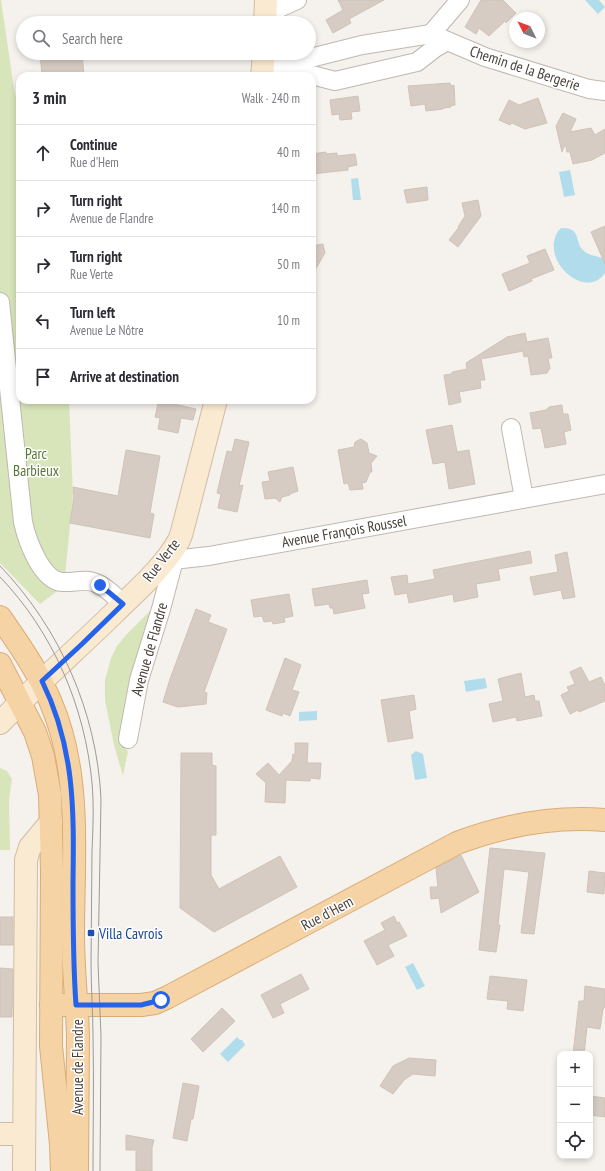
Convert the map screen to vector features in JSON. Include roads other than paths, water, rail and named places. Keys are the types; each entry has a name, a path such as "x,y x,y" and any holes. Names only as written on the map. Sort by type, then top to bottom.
{"main road":[{"name":"Avenue de Flandre","path":"0,617 21,646 42,681 50,698 65,747 71,779 73,820 73,956 78,1037 77,1171"},
{"name":"Avenue de Flandre","path":"0,664 35,732 43,756 50,795 51,1055 61,1144 62,1171"},
{"name":"Rue d'Hem","path":"51,1005 141,1005 161,1000 445,849 468,839 486,833 545,821 582,818 605,820"},
{"path":"51,822 73,820"}],"street":[{"path":"266,12 297,0"},
{"path":"316,76 335,81 417,62 435,48 460,0"},
{"path":"316,56 362,45 439,38"},
{"name":"Chemin de la Bergerie","path":"439,38 485,57 589,89 605,91"},
{"path":"263,66 286,64 302,60"},
{"path":"286,64 302,72"},
{"path":"0,302 24,522 29,543 43,567 52,577 62,582 95,582 106,588 123,604"},
{"name":"Rue Verte","path":"0,723 20,702 169,560 179,539 215,404"},
{"path":"511,428 524,498"},
{"name":"Avenue François Roussel","path":"169,560 209,556 605,484"},
{"name":"Avenue de Flandre","path":"128,739 139,680 161,609 169,560"},
{"path":"24,1171 26,860 30,847 51,822"},
{"path":"0,1134 24,1134"}],"water":[{"path":"585,0 599,0 605,7 598,14"},
{"path":"570,170 575,195 564,197 559,172"},
{"path":"358,178 361,200 353,200 351,179"},
{"path":"561,228 572,230 575,233 581,247 586,253 605,260 605,273 598,280 589,282 580,281 572,277 558,262 554,252 554,242 557,233"},
{"path":"485,678 487,688 466,692 464,681"},
{"path":"317,711 317,720 299,721 299,712"},
{"path":"416,751 423,754 427,778 415,780 411,755"},
{"path":"413,963 425,986 417,990 405,967"},
{"path":"237,1037 242,1040 245,1045 228,1062 220,1054"}],"tram line":[{"path":"0,566 41,616 72,674 92,735 98,767 101,799 98,963 101,1036 100,1171"},
{"path":"0,577 19,599 51,646 74,699 82,726 88,755 92,783 93,809 91,963 93,1171"}],"place":[{"name":"Villa Cavrois","path":"91,933"}],"park label":[{"name":"Parc Barbieux","path":"36,462"}]}
